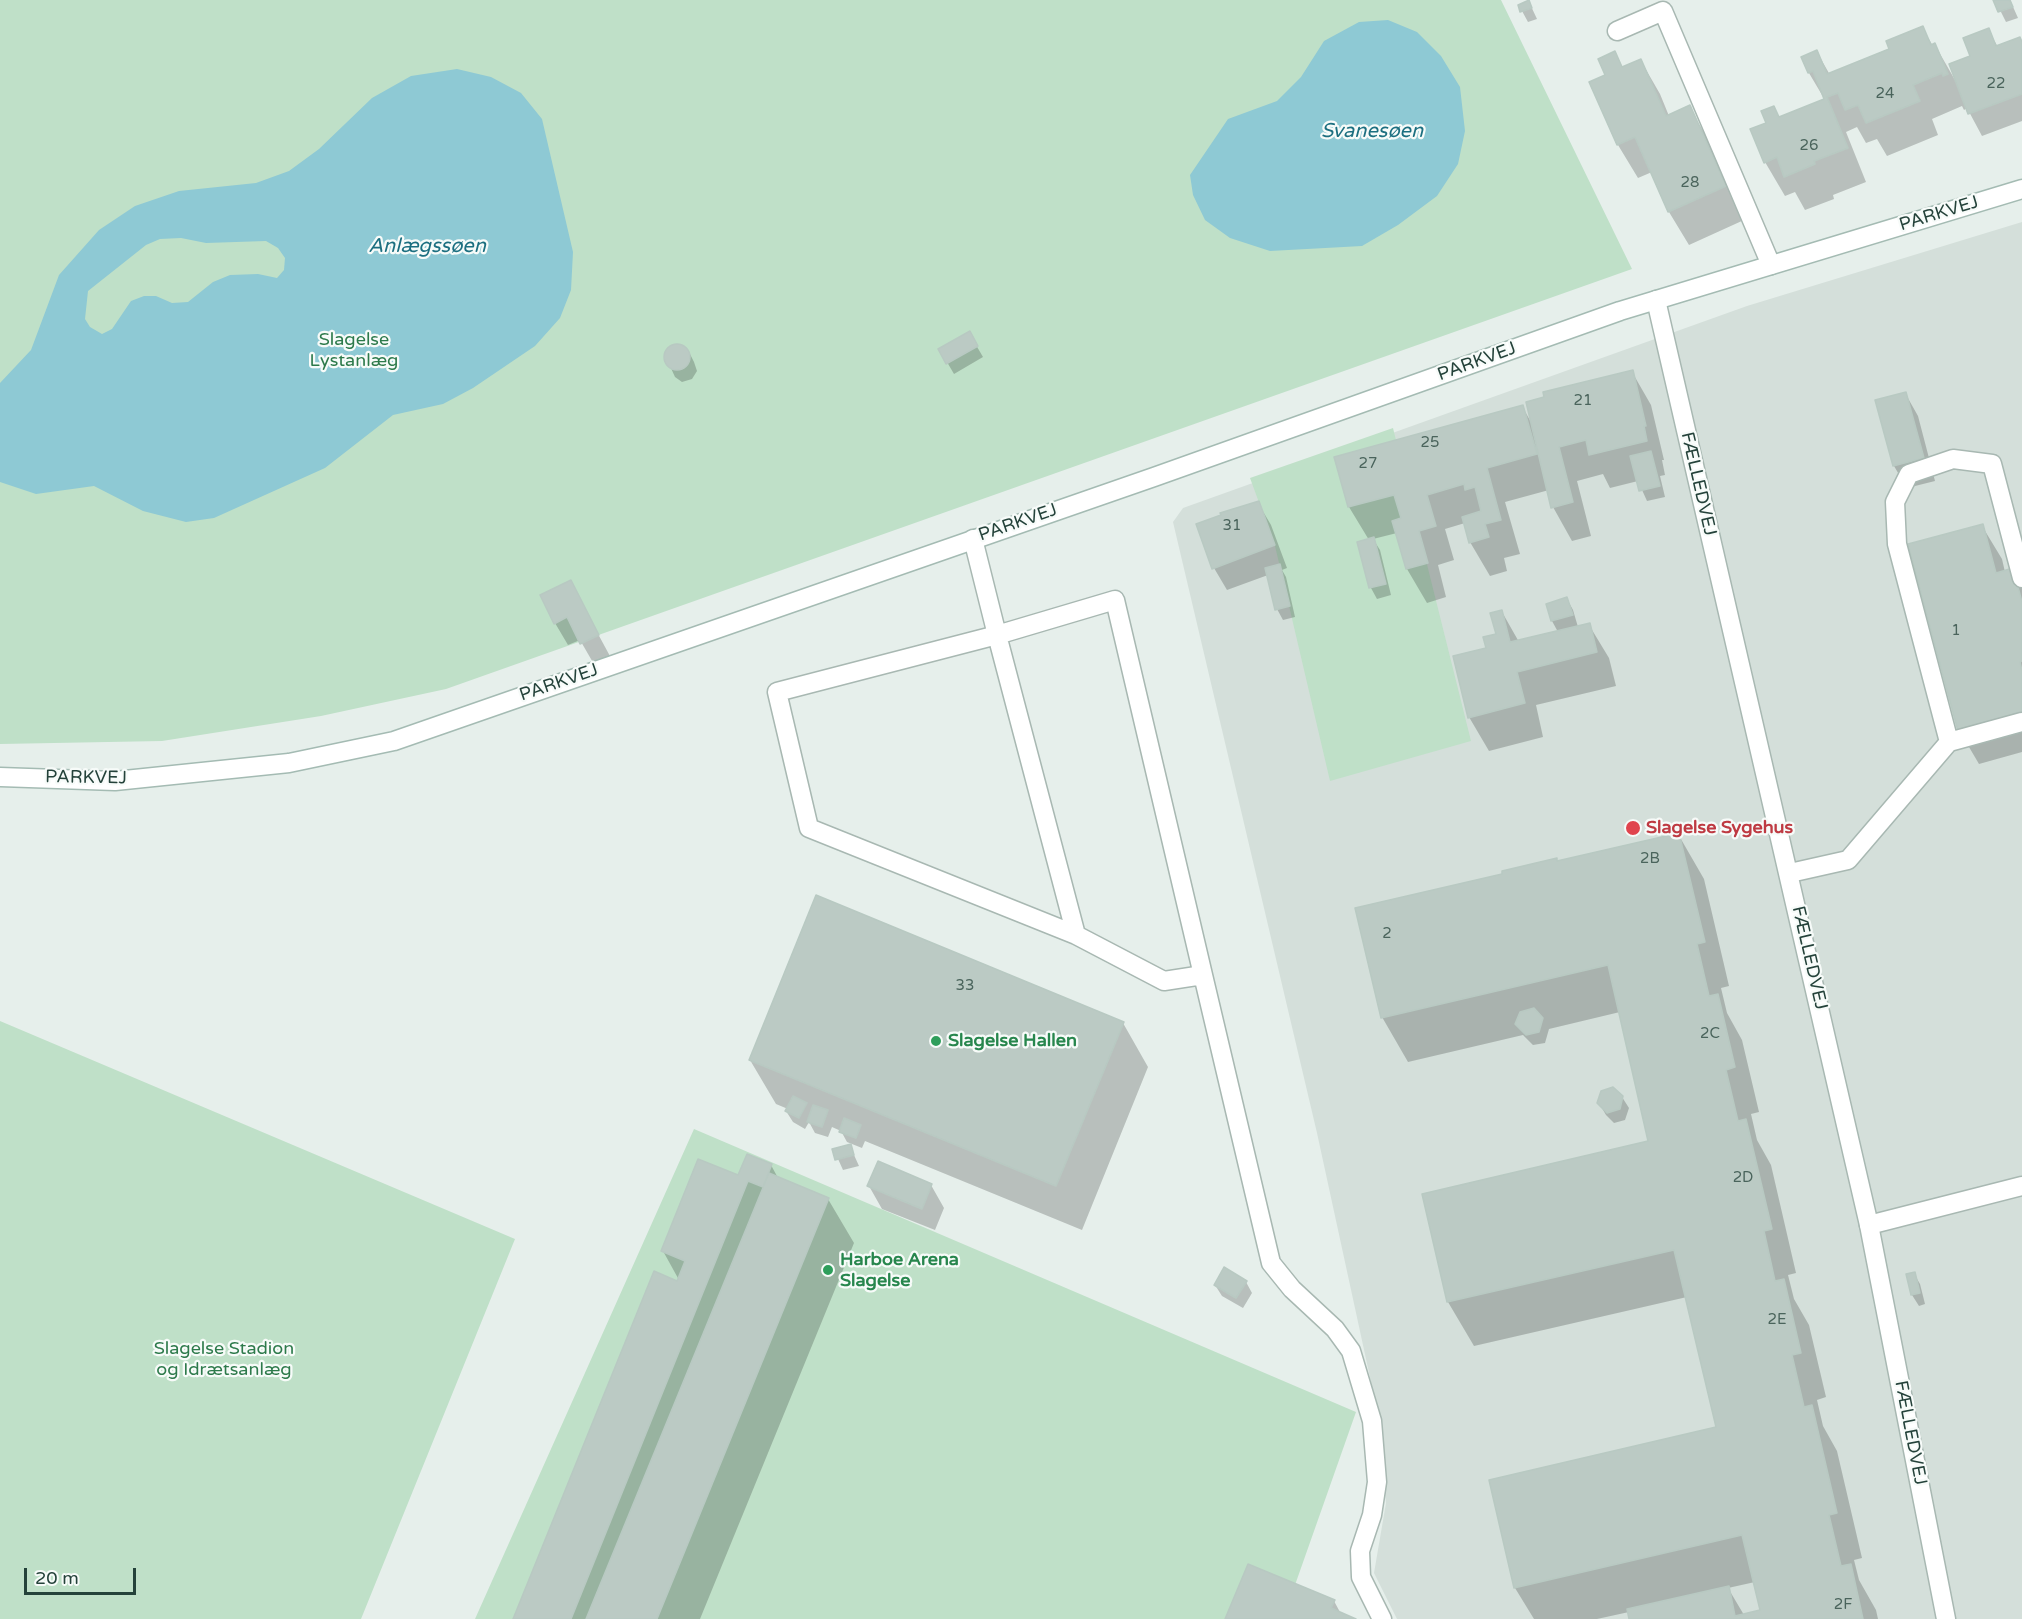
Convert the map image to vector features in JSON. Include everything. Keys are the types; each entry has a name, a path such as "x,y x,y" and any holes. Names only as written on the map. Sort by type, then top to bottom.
{"street":[{"path":"1617,31 1663,11 1771,265"},
{"name":"PARKVEJ","path":"0,777 115,781 289,763 394,741 1656,300 2022,189"},
{"name":"FÆLLEDVEJ","path":"1656,300 1746,695 1790,873 1869,1225 1946,1619"},
{"path":"1950,742 1896,544 1895,502 1909,474 1953,459 1992,464 2022,578"},
{"path":"973,539 1076,935"},
{"path":"1203,975 1164,981 1076,935 809,828 777,692 997,635 1114,600 1203,975 1271,1263 1292,1289 1335,1329 1351,1351 1372,1421 1377,1482 1372,1515 1360,1551 1360,1568 1361,1577 1382,1619"},
{"path":"1790,873 1848,860 1950,742 2022,722"},
{"path":"1869,1225 2022,1186"}],"shaded area":[{"name":"Slagelse Sygehus","path":"2022,222 2022,1619 1397,1619 1374,1573 1386,1503 1376,1405 1317,1133 1173,522 1183,508 1747,306"}],"green space":[{"name":"Slagelse Lystanlæg","path":"0,0 1501,0 1632,269 446,689 321,716 162,741 0,744"},
{"path":"1393,428 1471,741 1330,781 1275,546 1250,478"},
{"name":"Slagelse Stadion og Idrætsanlæg","path":"0,1021 515,1239 361,1619 0,1619"},
{"name":"Harboe Arena Slagelse","path":"694,1129 1356,1412 1283,1619 475,1619"}],"water":[{"name":"Svanesøen","path":"1388,20 1417,32 1441,56 1460,87 1465,131 1458,164 1437,196 1398,225 1362,246 1270,251 1230,238 1205,220 1193,195 1190,175 1228,119 1277,101 1301,77 1324,41 1359,22"},
{"name":"Anlægssøen","path":"457,69 491,77 521,93 542,119 573,252 571,290 560,318 535,346 473,388 443,404 393,415 325,468 214,518 186,522 143,511 94,486 36,494 0,482 0,383 31,350 59,275 99,230 135,206 179,191 256,183 289,171 319,149 372,98 411,76","holes":["181,238 206,243 266,241 278,248 285,258 284,270 277,278 258,274 230,275 213,282 188,302 172,303 156,296 144,296 131,301 112,329 102,334 90,327 85,319 88,291 146,245 160,239"]}],"building":[{"path":"1529,0 1532,8 1520,12 1518,5"},
{"path":"1993,0 2010,0 2013,7 1998,12"},
{"path":"1923,26 1931,45 1935,43 1948,74 1943,76 1942,73 1913,85 1920,101 1866,123 1858,105 1845,110 1838,93 1827,97 1848,148 1814,161 1815,164 1784,177 1777,157 1764,163 1750,129 1766,123 1761,111 1774,106 1779,117 1824,99 1813,71 1808,73 1801,57 1817,50 1827,74 1889,49 1886,41"},
{"path":"1989,28 1996,46 2020,37 2022,42 2022,94 1968,114 1949,64 1970,56 1963,38"},
{"path":"1615,51 1622,67 1641,59 1666,116 1690,105 1726,186 1668,212 1635,137 1617,145 1589,82 1605,75 1598,59"},
{"path":"970,331 978,346 946,364 938,349"},
{"path":"677,344 687,347 690,357 687,367 677,370 667,367 664,357 667,347"},
{"path":"1633,370 1646,426 1644,426 1647,441 1589,455 1586,440 1559,447 1573,502 1551,508 1526,402 1544,397 1543,392"},
{"path":"1906,392 1924,458 1893,466 1875,400"},
{"path":"1523,405 1537,454 1487,468 1501,520 1485,524 1489,537 1469,543 1462,517 1481,511 1475,487 1465,490 1464,484 1427,495 1436,526 1419,531 1428,563 1406,569 1392,521 1401,518 1394,495 1348,507 1334,457"},
{"path":"1651,451 1660,486 1639,491 1630,456"},
{"path":"1259,501 1275,545 1212,569 1196,524 1221,515 1220,513"},
{"path":"1983,524 1996,573 2013,568 2022,602 2022,661 2020,662 2022,713 1958,731 1908,544"},
{"path":"1374,537 1386,584 1369,588 1357,542"},
{"path":"1280,564 1290,606 1275,610 1265,568"},
{"path":"571,580 599,635 580,644 567,617 554,624 540,595"},
{"path":"1567,597 1573,615 1551,621 1546,604"},
{"path":"1502,610 1510,642 1590,623 1597,652 1517,672 1525,703 1468,718 1453,656 1486,648 1483,637 1496,634 1490,613"},
{"path":"1679,833 1705,942 1697,944 1709,996 1718,994 1735,1067 1726,1070 1738,1121 1746,1119 1772,1229 1764,1231 1775,1281 1784,1279 1801,1353 1792,1355 1804,1407 1812,1405 1837,1513 1829,1515 1841,1566 1851,1564 1863,1619 1629,1619 1627,1609 1729,1586 1735,1616 1760,1610 1742,1535 1514,1588 1489,1480 1716,1427 1674,1250 1447,1302 1422,1194 1648,1141 1608,965 1381,1018 1355,908 1502,874 1502,871 1557,858 1557,861"},
{"name":"Slagelse Hallen","path":"816,895 1124,1022 1056,1186 749,1060"},
{"path":"1534,1008 1543,1018 1539,1032 1526,1035 1515,1024 1520,1012"},
{"path":"1613,1087 1623,1096 1620,1109 1607,1113 1597,1103 1601,1091"},
{"path":"793,1096 807,1103 799,1118 785,1111"},
{"path":"813,1105 828,1110 822,1127 807,1122"},
{"path":"844,1118 861,1125 856,1138 839,1132"},
{"path":"851,1144 854,1155 835,1160 832,1149"},
{"path":"747,1154 772,1164 763,1187 748,1181 571,1619 513,1619 654,1271 677,1281 685,1261 661,1251 698,1159 738,1175"},
{"path":"878,1161 932,1184 922,1209 867,1186"},
{"path":"769,1173 829,1198 657,1619 586,1619"},
{"path":"1224,1267 1247,1281 1236,1298 1214,1285"},
{"path":"1915,1272 1920,1293 1911,1295 1906,1274"},
{"path":"1248,1564 1335,1600 1331,1608 1356,1619 1225,1619"}],"place":[{"name":"Slagelse Sygehus","path":"1633,828"},
{"name":"Slagelse Hallen","path":"936,1041"},
{"name":"Harboe Arena Slagelse","path":"828,1270"}]}
